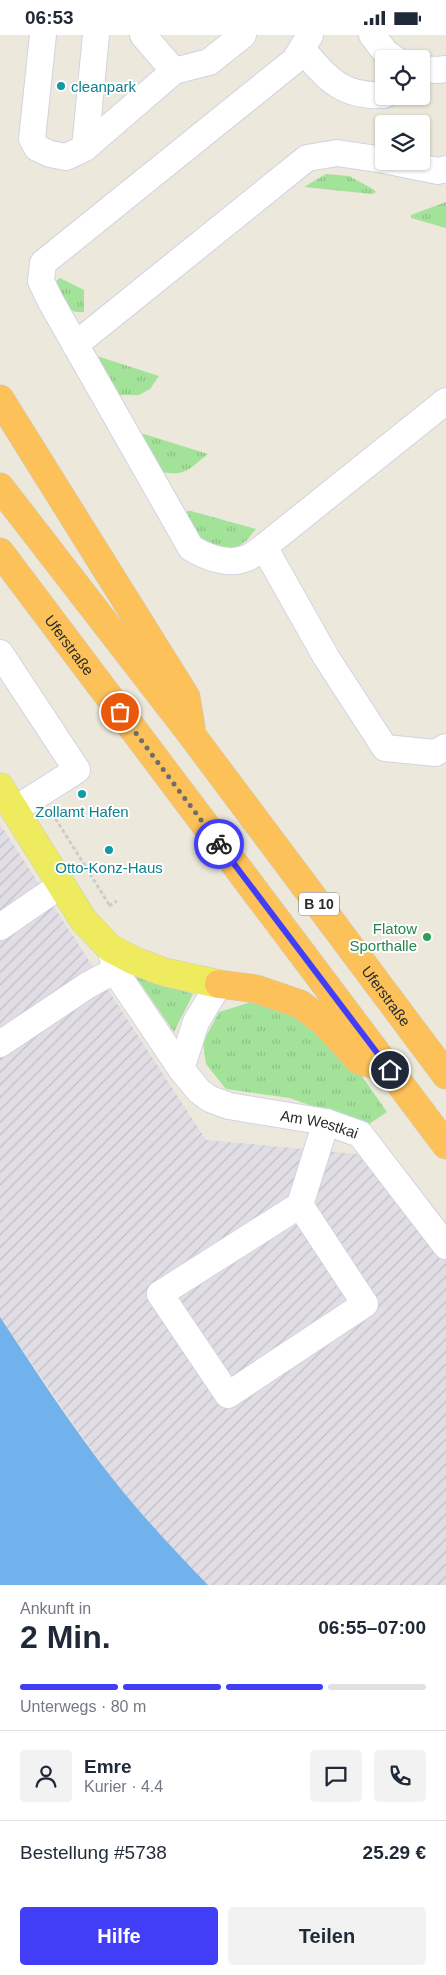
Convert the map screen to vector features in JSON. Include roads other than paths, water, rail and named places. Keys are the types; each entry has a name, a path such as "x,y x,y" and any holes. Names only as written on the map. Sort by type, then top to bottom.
{"highway":[{"name":"B 10","path":"0,399 186,697 192,734"},
{"name":"Uferstraße","path":"0,487 192,734 446,1075"},
{"name":"Uferstraße","path":"0,552 446,1145"},
{"path":"219,984 256,989 300,1004 323,1021 359,1060 390,1070"}],"main road":[{"name":"Am Westkai","path":"7,799 84,921 113,959 134,961 164,972 219,984"}],"street":[{"path":"43,35 32,139 37,148 50,155 66,157 85,148 174,71 209,62 243,35"},
{"path":"85,148 96,35"},
{"path":"143,35 174,71"},
{"path":"372,35 384,50"},
{"path":"306,42 323,73 351,93 375,96"},
{"path":"306,42 295,61 43,263 41,281 75,345 191,548 206,556 225,562 247,559 264,547 446,401"},
{"path":"75,345 307,158 337,153 375,159"},
{"path":"430,169 438,171 446,169"},
{"path":"264,547 326,657 385,748 435,753 446,747"},
{"path":"0,653 77,770 40,793 7,799"},
{"path":"0,927 61,885"},
{"path":"0,1044 88,985 113,959"},
{"name":"Am Westkai","path":"113,959 181,1069 205,1095 210,1099 229,1106 326,1122 360,1134 446,1246"},
{"path":"181,1069 196,1022 219,984"},
{"path":"300,1205 365,1304 228,1395 160,1295 300,1205 326,1122"}],"water":[{"path":"0,1317 100,1463 161,1535 208,1585 0,1585"}],"place":[{"name":"cleanpark","path":"61,86"},
{"name":"Zollamt Hafen","path":"82,794"},
{"name":"Otto-Konz-Haus","path":"109,850"},
{"name":"Flatow Sporthalle","path":"427,937"}]}
